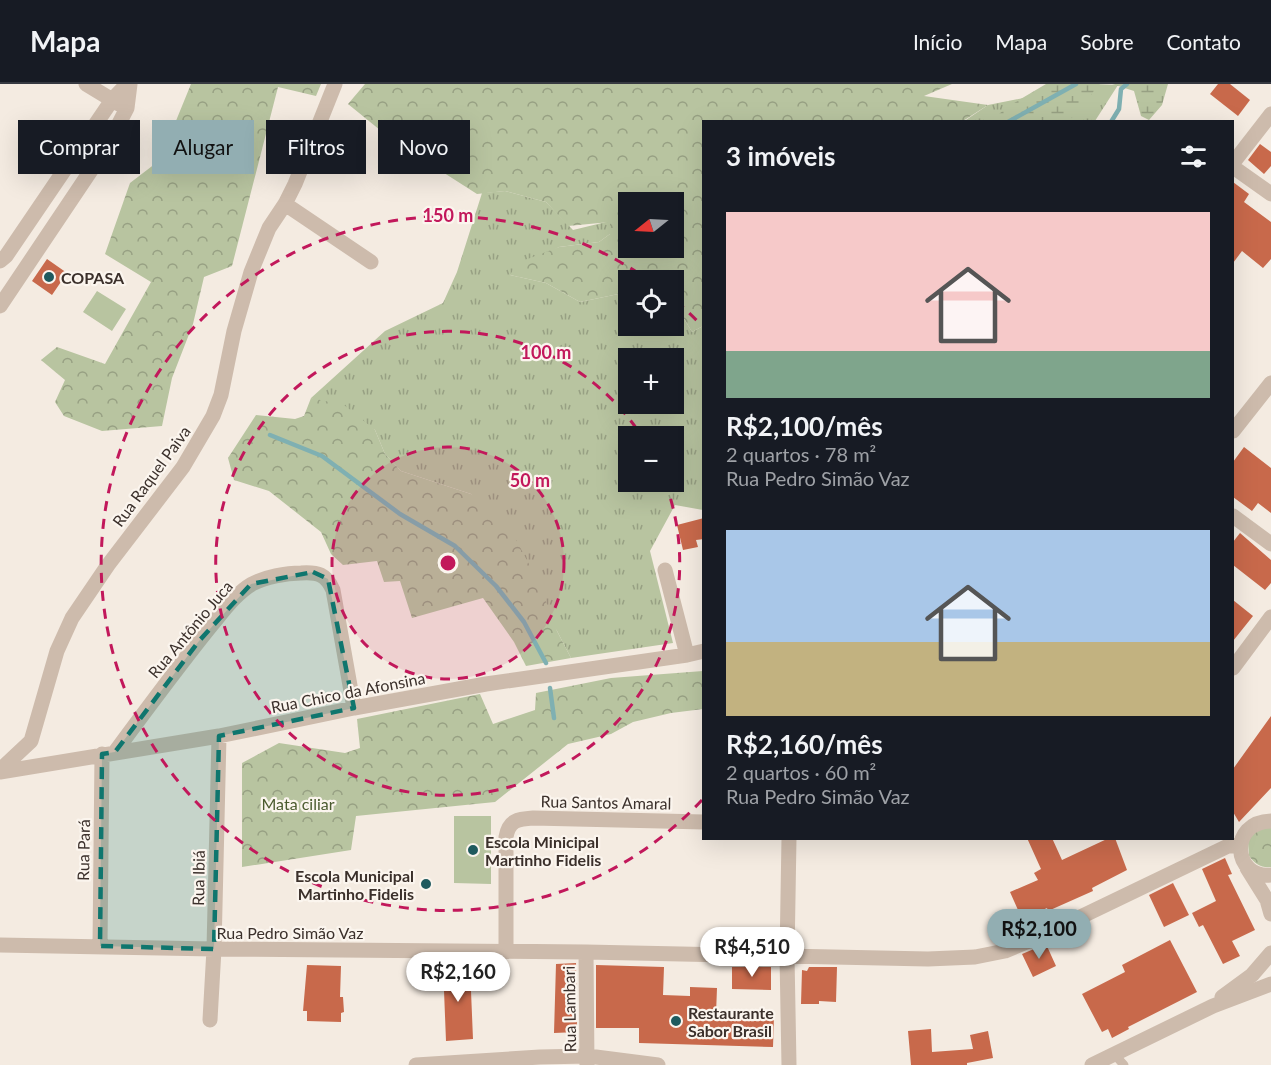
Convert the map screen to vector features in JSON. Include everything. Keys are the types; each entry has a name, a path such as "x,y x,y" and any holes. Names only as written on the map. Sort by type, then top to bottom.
{"street":[{"path":"86,84 127,108"},
{"path":"0,261 6,256 112,100 128,84"},
{"path":"0,306 108,145 127,108 128,84"},
{"name":"Rua Raquel Paiva","path":"0,771 31,741 57,651 72,618 108,565 183,467 213,416 221,395 234,331 251,272 268,228 285,204 335,84"},
{"path":"1234,164 1271,114"},
{"path":"1234,166 1271,194"},
{"path":"285,204 371,262"},
{"path":"1234,430 1271,383"},
{"path":"1234,517 1271,544"},
{"path":"665,570 687,655"},
{"name":"Rua Antônio Juca","path":"108,753 229,605 251,584 262,579 313,572 322,574 328,579 333,590 354,708"},
{"path":"1234,667 1271,617"},
{"name":"Rua Chico da Afonsina","path":"0,771 219,736 486,684 702,651"},
{"name":"Rua Ibiá","path":"210,1020 219,736"},
{"name":"Rua Pará","path":"100,946 108,753"},
{"path":"1268,817 1254,824 1238,838 1245,863 1267,900 1271,914"},
{"name":"Rua Santos Amaral","path":"506,951 506,837 509,824 526,818 702,822"},
{"name":"Rua Pedro Simão Vaz","path":"0,945 214,950 586,952 928,959 975,957 1005,951 1043,935 1228,846 1238,838"},
{"path":"789,840 787,956 789,1065"},
{"path":"1245,863 1257,874 1271,876"},
{"name":"Rua Lambari","path":"586,952 588,1061"},
{"path":"1271,955 1271,968"},
{"path":"1092,1065 1119,1059 1209,1007 1252,975 1271,955"},
{"path":"1209,1007 1271,984"},
{"path":"416,1065 588,1061 658,1065"}],"highlighted area":[{"path":"313,572 328,579 354,708 219,736 214,949 100,946 102,754 115,752 199,641 251,584"}],"green space":[{"path":"191,84 321,84 316,96 278,87 270,120 266,120 266,134 232,266 204,277 193,324 172,378 162,426 102,431 64,416 55,402 65,380 41,360 57,347 105,364 151,282 105,254 130,183 152,166 152,174 254,174 254,120 176,120"},
{"path":"365,84 952,84 924,96 988,105 965,120 702,120 702,327 692,332 684,319 684,270 618,270 618,294 580,302 546,283 510,275 517,263 559,247 599,242 610,234 610,222 568,226 546,202 505,191 477,194 446,174 470,174 470,120 378,120 378,128 348,104"},
{"path":"1046,84 1100,84 1070,120 991,120 1009,106"},
{"path":"1095,84 1118,85 1096,120 966,120 988,105"},
{"path":"1112,84 1168,84 1162,105 1149,120 1141,116 1134,91"},
{"path":"505,191 546,202 573,230 610,221 610,234 599,242 559,247 510,275 546,283 580,302 618,294 618,336 684,336 684,319 692,332 702,327 702,510 675,505 650,551 673,643 571,658 557,631 471,494 401,471 385,454 375,430 311,398 385,331 443,303 457,272 482,193"},
{"path":"97,291 126,309 112,331 83,312"},
{"path":"311,398 344,405 375,430 385,454 401,471 471,494 507,523 538,581 557,631 571,658 526,666 514,642 483,598 412,618 400,581 384,582 377,561 343,565 331,554 321,532 269,491 234,480 228,458 256,415 295,419 304,416"},
{"name":"Mata ciliar","path":"702,671 702,709 671,713 633,722 611,734 568,744 495,802 356,816 351,850 242,867 242,763 279,743 345,753 360,748 357,719 480,694 493,724 535,710 536,693 611,678"},
{"name":"Escola Minicipal Martinho Fidelis","path":"454,816 491,816 491,884 454,883"},
{"path":"1271,826 1271,867 1264,867 1249,856 1248,842 1255,830"}],"building":[{"path":"1218,84 1230,84 1250,100 1238,116 1210,94"},
{"path":"1260,144 1271,152 1271,166 1264,174 1248,160"},
{"path":"1234,183 1249,194 1244,202 1271,222 1271,259 1263,268 1242,251 1234,262"},
{"name":"COPASA","path":"47,259 67,273 52,295 32,281"},
{"path":"1244,447 1271,468 1271,513 1258,503 1252,511 1234,498 1234,461"},
{"path":"702,519 702,539 696,540 698,547 683,550 677,525"},
{"path":"1240,533 1271,560 1271,583 1265,590 1234,566 1234,541"},
{"path":"1234,601 1253,616 1234,640"},
{"path":"1271,716 1271,788 1239,822 1234,814 1234,768"},
{"path":"1028,840 1053,840 1062,860 1105,840 1116,840 1127,870 1092,888 1093,891 1048,911 1047,908 1022,919 1010,892 1038,880 1034,873 1041,869"},
{"path":"1225,858 1232,874 1228,875 1255,930 1232,941 1240,956 1223,964 1203,925 1199,927 1192,913 1216,901 1202,869"},
{"path":"1173,883 1189,915 1164,927 1149,895"},
{"path":"1170,940 1197,992 1128,1027 1129,1029 1112,1038 1108,1029 1102,1032 1082,994 1125,972 1122,965"},
{"path":"1046,944 1056,966 1033,977 1022,954"},
{"path":"576,963 577,1032 554,1033 556,964"},
{"path":"307,965 341,966 340,997 343,997 344,1012 341,1013 341,1022 307,1021 307,1011 303,1011"},
{"path":"443,965 470,967 473,1039 446,1041"},
{"path":"596,965 664,967 663,995 690,996 690,987 717,988 716,1014 774,1016 773,1047 639,1043 639,1028 596,1028"},
{"path":"732,967 771,967 771,990 732,989"},
{"path":"809,967 837,967 836,1002 819,1001 819,1004 801,1004 802,970 807,971"},
{"path":"931,1029 932,1052 973,1049 970,1035 988,1031 993,1058 967,1063 967,1065 911,1065 908,1031"}],"waterway":[{"path":"1012,120 1076,84"},
{"path":"1112,120 1119,109 1121,89 1127,84"},
{"path":"270,435 322,456 400,514 455,546 496,586 524,622 546,663"},
{"path":"550,688 554,718"}],"place":[{"name":"COPASA","path":"49,277"},
{"name":"Escola Minicipal Martinho Fidelis","path":"473,850"},
{"name":"Escola Municipal Martinho Fidelis","path":"426,884"},
{"name":"Restaurante Sabor Brasil","path":"676,1021"}]}
